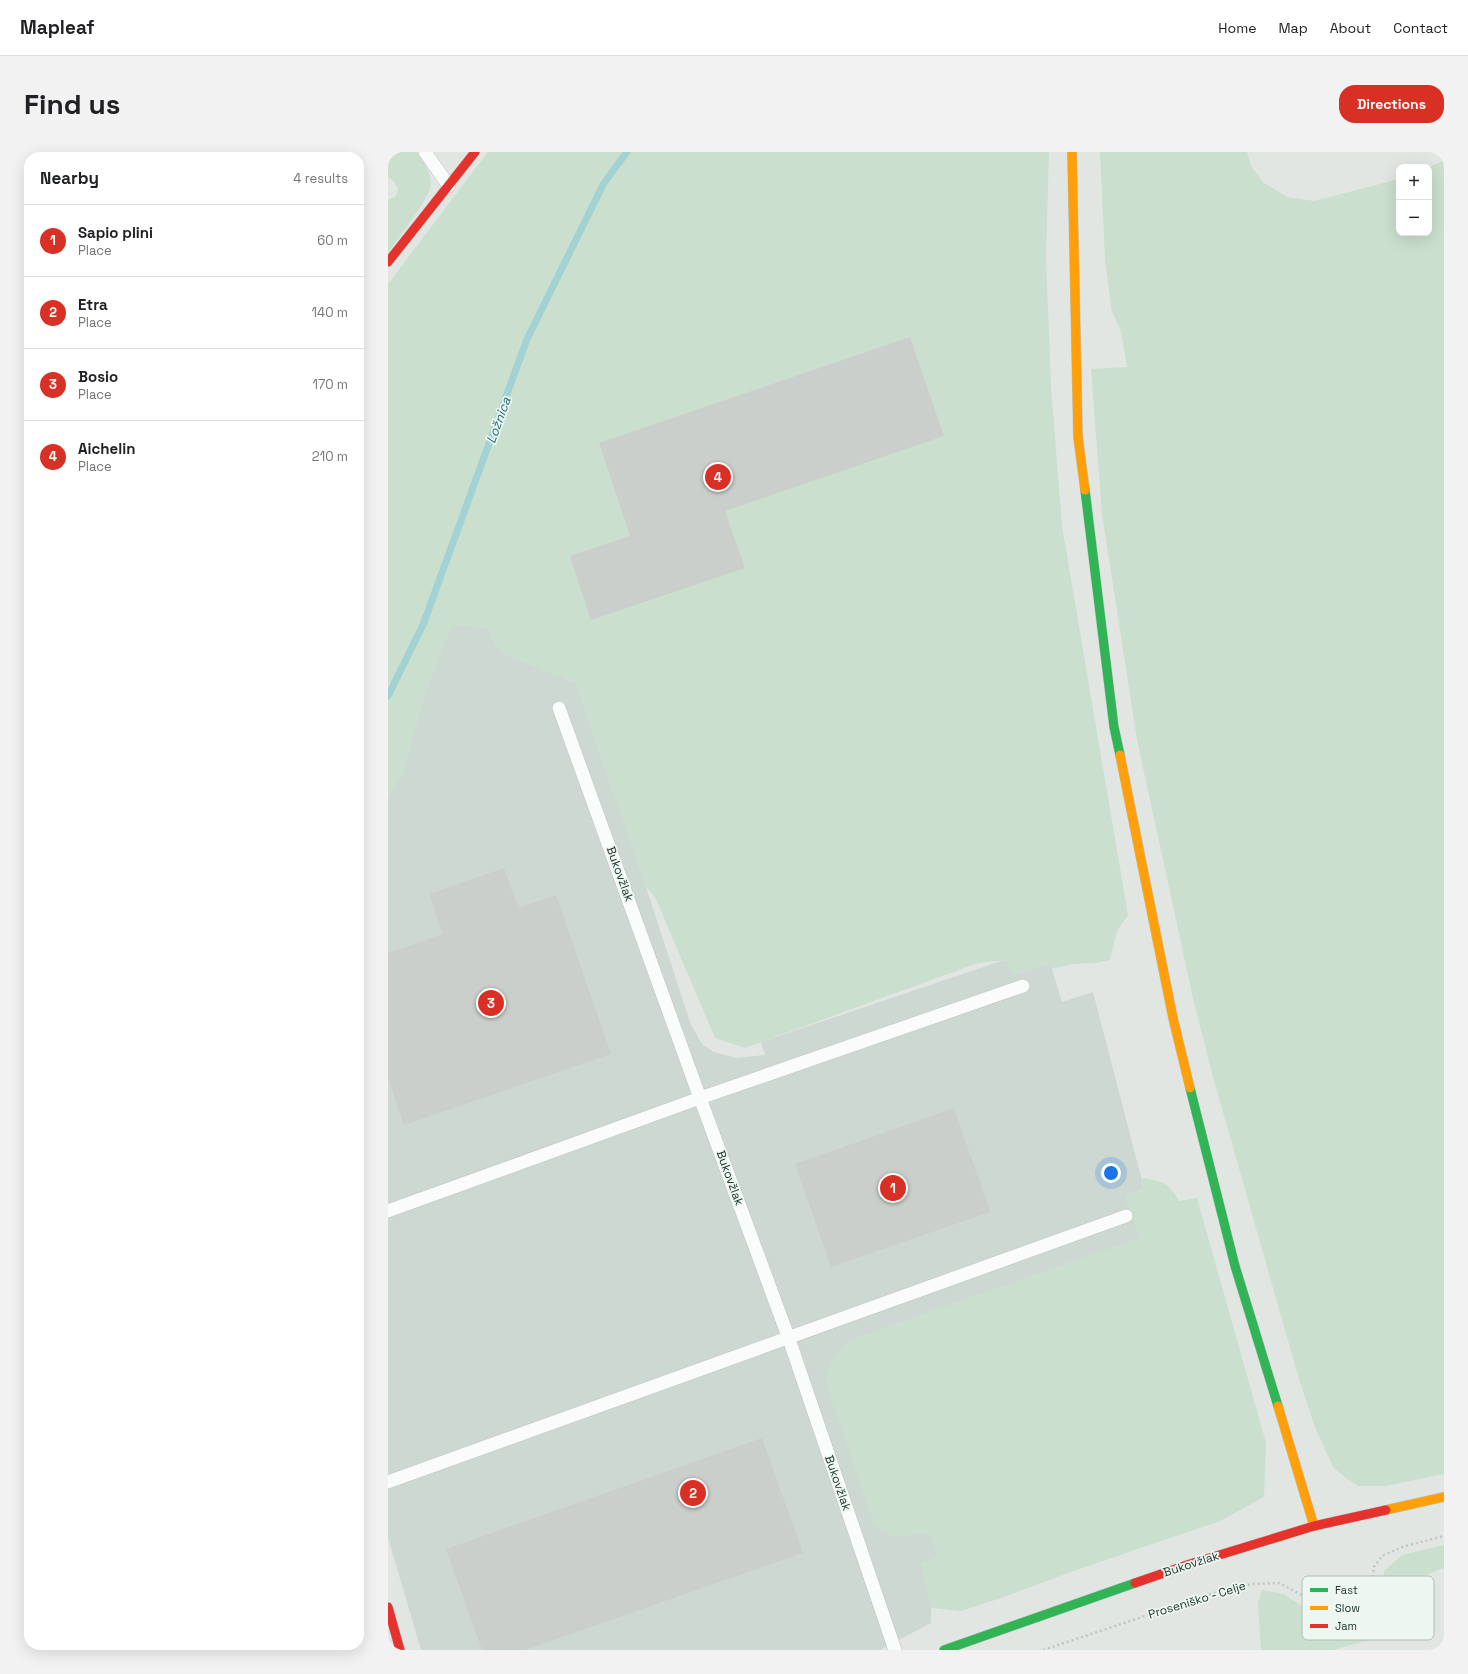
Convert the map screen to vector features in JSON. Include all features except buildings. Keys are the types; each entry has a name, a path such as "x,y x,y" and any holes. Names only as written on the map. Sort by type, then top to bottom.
{"main road":[{"path":"388,262 475,152"},
{"path":"1072,152 1078,437 1114,727 1175,1026 1235,1266 1314,1526"},
{"name":"Bukovžlak","path":"944,1650 1190,1564 1314,1526 1444,1497"},
{"path":"388,1607 400,1650"}],"lane":[{"path":"426,152 449,186"},
{"name":"Bukovžlak","path":"560,708 700,1098 789,1339 895,1650"},
{"path":"388,1210 700,1098 1023,986"},
{"path":"388,1482 789,1339 1126,1216"}],"path":[{"name":"Proseniško - Celje","path":"1373,1576 1374,1567 1382,1556 1402,1547 1444,1536"},
{"name":"Proseniško - Celje","path":"1043,1650 1214,1593 1252,1584 1279,1583 1302,1595"}],"shaded area":[{"path":"452,624 488,628 495,643 505,654 576,683 646,887 691,1025 702,1044 714,1052 736,1058 765,1055 761,1042 1007,959 1013,975 1050,963 1062,1002 1093,992 1144,1188 1125,1196 1141,1238 857,1338 849,1341 840,1350 920,1534 931,1533 938,1557 922,1564 931,1608 931,1623 880,1650 421,1650 388,1538 388,797 403,772 425,692"}],"green space":[{"path":"388,152 419,152 428,171 431,184 429,191 419,209 388,253 388,200 396,196 398,189 394,181 388,177"},
{"path":"488,152 1049,152 1046,256 1051,387 1062,526 1128,915 1117,931 1110,960 1097,963 1074,964 1051,969 1050,963 1013,975 1007,960 978,963 745,1048 715,1038 655,897 646,887 576,683 505,654 495,643 488,628 452,625 425,692 403,772 388,797 388,284"},
{"path":"1100,152 1247,152 1251,166 1264,183 1287,197 1314,201 1396,180 1396,236 1432,236 1432,166 1444,160 1444,1474 1386,1486 1358,1486 1333,1467 1315,1427 1299,1379 1215,1084 1194,1003 1137,740 1102,514 1091,369 1127,367 1121,331 1112,312 1105,260"},
{"path":"1142,1178 1154,1180 1168,1186 1179,1201 1197,1198 1266,1443 1264,1497 1220,1521 1085,1567 995,1600 961,1611 931,1608 922,1564 938,1557 931,1534 894,1536 880,1532 874,1524 826,1384 832,1360 838,1351 848,1341 1140,1238 1125,1196 1144,1188"},
{"path":"1444,1545 1444,1568 1423,1576 1384,1576 1384,1571 1402,1555"},
{"path":"1262,1590 1284,1594 1302,1607 1302,1640 1369,1640 1333,1650 1261,1650 1258,1604"}],"waterway":[{"name":"Ložnica","path":"388,696 423,625 527,339 604,183 627,152"}],"traffic: fast":[{"path":"1085,490 1114,727 1120,755"},
{"path":"1190,1088 1235,1266 1278,1406"},
{"path":"944,1650 1135,1583"}],"traffic: slow":[{"path":"1072,152 1078,437 1085,490"},
{"path":"1120,755 1173,1018 1190,1088"},
{"path":"1278,1406 1314,1526"},
{"path":"1386,1510 1444,1497"}],"traffic: jam":[{"path":"388,262 475,152"},
{"path":"1135,1583 1190,1564 1314,1526 1386,1510"},
{"path":"388,1607 400,1650"}],"place":[{"name":"Aichelin","path":"718,477"},
{"name":"Bosio","path":"491,1003"},
{"name":"Sapio plini","path":"893,1188"},
{"name":"Etra","path":"693,1493"}]}
